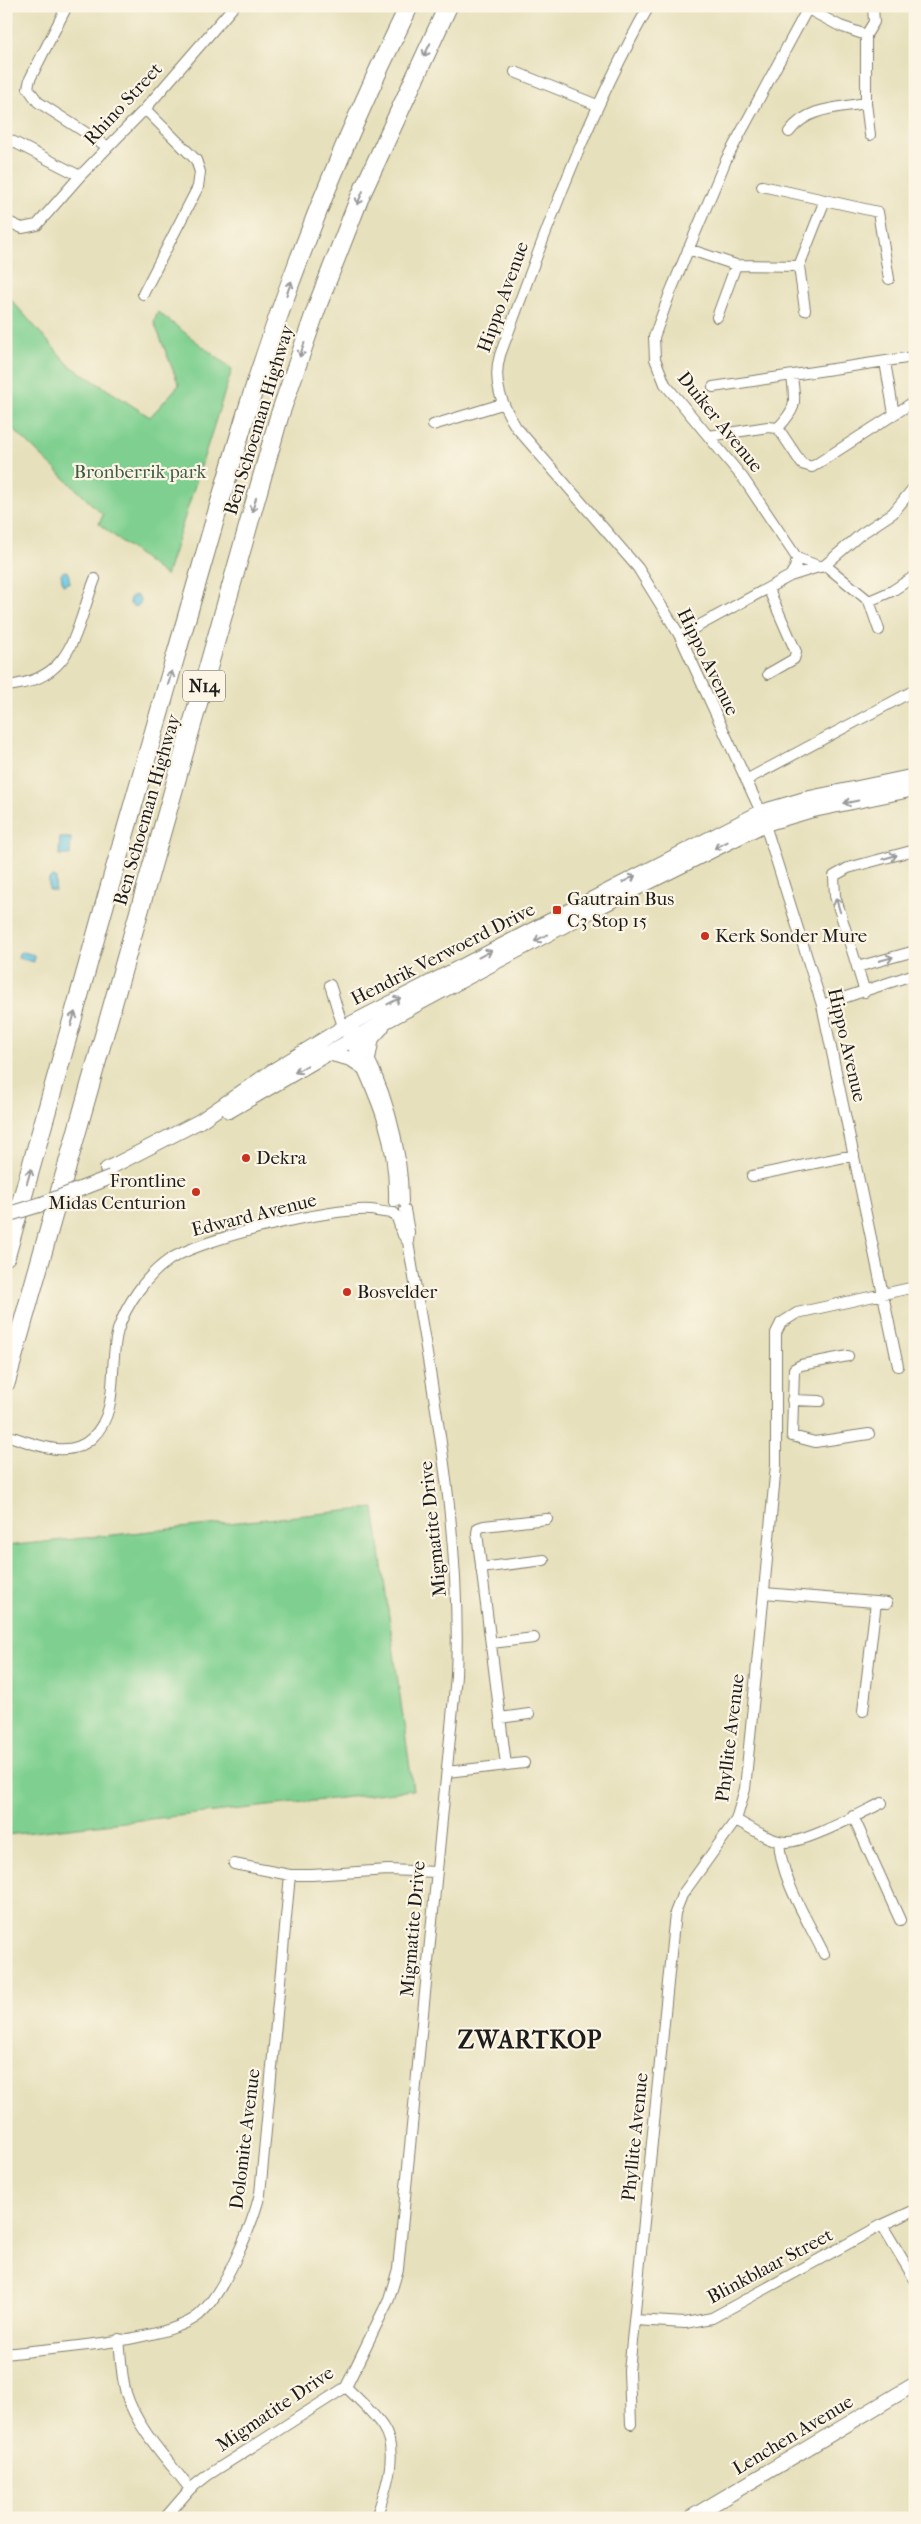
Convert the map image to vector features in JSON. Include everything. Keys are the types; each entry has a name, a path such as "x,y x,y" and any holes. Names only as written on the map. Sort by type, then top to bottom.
{"highway":[{"name":"Ben Schoeman Highway","path":"6,1256 136,793 247,410 289,288 331,180 374,77 409,6"},
{"name":"Ben Schoeman Highway","path":"6,1382 278,417 318,304 359,199 448,6"}],"main road":[{"name":"Hendrik Verwoerd Drive","path":"6,1215 50,1201 109,1173 200,1121 271,1072 348,1025 763,818 805,799 915,776"},
{"name":"Hendrik Verwoerd Drive","path":"6,1207 144,1161 354,1038 763,818 809,811 915,789"},
{"path":"328,1053 365,1063 372,1038 389,1019"},
{"name":"Lenchen Avenue","path":"690,2518 915,2384"}],"street":[{"path":"67,6 30,79 28,88 38,102 108,147"},
{"name":"Rhino Street","path":"6,221 22,228 37,225 80,176 145,109 234,6"},
{"name":"Hippo Avenue","path":"649,6 597,105 553,210 500,355 496,373 502,404 516,427 630,557 680,636 763,818 822,1005 898,1366"},
{"path":"870,134 866,103 866,36 874,22 873,6"},
{"path":"809,8 840,26 866,36"},
{"name":"Duiker Avenue","path":"796,558 743,478 665,384 657,368 654,337 688,249 726,160 809,8"},
{"path":"515,72 597,105"},
{"path":"789,132 796,124 817,110 866,103"},
{"path":"143,294 198,187 200,172 196,160 145,109"},
{"path":"6,138 80,176"},
{"path":"762,186 878,212 890,280"},
{"path":"804,310 799,266 825,200"},
{"path":"688,249 736,265 799,266"},
{"path":"717,317 736,265"},
{"path":"713,387 913,357"},
{"path":"885,362 894,414"},
{"path":"778,428 792,413 794,407 792,376"},
{"path":"778,428 802,464 812,467 915,401"},
{"path":"433,425 502,404"},
{"path":"709,436 768,427 778,428"},
{"path":"680,636 790,576 823,566 875,523 893,513 915,486"},
{"path":"790,576 795,568 796,558 823,566 869,601 878,630"},
{"path":"869,601 892,592 915,576"},
{"path":"6,686 32,682 46,676 57,667 66,654 95,579"},
{"path":"768,588 796,652 794,659 768,674"},
{"path":"746,780 915,690"},
{"path":"865,992 835,896 834,876 848,868 915,850"},
{"path":"857,967 915,951"},
{"path":"822,1005 915,974"},
{"name":"Migmatite Drive","path":"165,2518 190,2489 208,2475 346,2387 388,2299 398,2269 456,1676 458,1586 448,1483 408,1242 409,1232 398,1208 400,1156 391,1118 330,985"},
{"path":"752,1176 854,1155"},
{"name":"Edward Avenue","path":"6,1435 51,1448 69,1450 86,1444 104,1423 110,1404 116,1342 121,1322 141,1289 169,1260 195,1246 243,1232 315,1216 398,1208"},
{"name":"Phyllite Avenue","path":"631,2424 629,2371 675,1913 682,1896 736,1820 745,1789 777,1430 774,1341 781,1323 797,1313 915,1287"},
{"path":"848,1356 795,1367 793,1372 792,1400 793,1437 810,1441 869,1434"},
{"path":"792,1400 820,1402"},
{"path":"777,1430 792,1430"},
{"path":"506,1765 477,1533 478,1528 484,1526 546,1519"},
{"path":"482,1568 544,1560"},
{"path":"764,1592 887,1603"},
{"path":"863,1710 876,1602"},
{"path":"491,1642 534,1638"},
{"path":"500,1718 529,1714"},
{"path":"447,1772 524,1763"},
{"path":"736,1820 779,1841 799,1840 882,1803"},
{"path":"853,1816 900,1920"},
{"path":"779,1841 780,1856 789,1880 824,1954"},
{"path":"234,1864 290,1875 320,1875 388,1870 436,1872"},
{"name":"Dolomite Avenue","path":"6,2354 119,2340 175,2328 198,2316 219,2288 250,2227 260,2194 290,1875"},
{"name":"Blinkblaar Street","path":"635,2320 685,2323 712,2318 915,2210"},
{"path":"882,2226 915,2280"},
{"path":"119,2340 126,2391 131,2406 141,2423 190,2489"},
{"path":"346,2387 375,2418 388,2436 390,2454 388,2474 376,2518"}],"green space":[{"name":"Bronberrik park","path":"6,294 69,365 150,417 179,385 154,322 158,312 232,369 166,576 99,524 103,515 6,422"},
{"path":"374,1508 413,1790 6,1835 6,1546"}],"water":[{"path":"64,571 68,572 70,582 63,585 61,574"},
{"path":"133,596 137,596 140,601 139,605 133,606 130,603 130,599"},
{"path":"60,838 71,838 70,855 59,855"},
{"path":"51,877 56,878 55,891 49,890 49,879"},
{"path":"23,952 34,955 34,962 18,958 19,953"}],"place":[{"name":"Gautrain Bus C3 Stop 15","path":"557,910"},
{"name":"Kerk Sonder Mure","path":"705,936"},
{"name":"Dekra","path":"246,1158"},
{"name":"Frontline Midas Centurion","path":"196,1192"},
{"name":"Bosvelder","path":"347,1292"}],"district":[{"name":"ZWARTKOP","path":"530,2040"}]}
